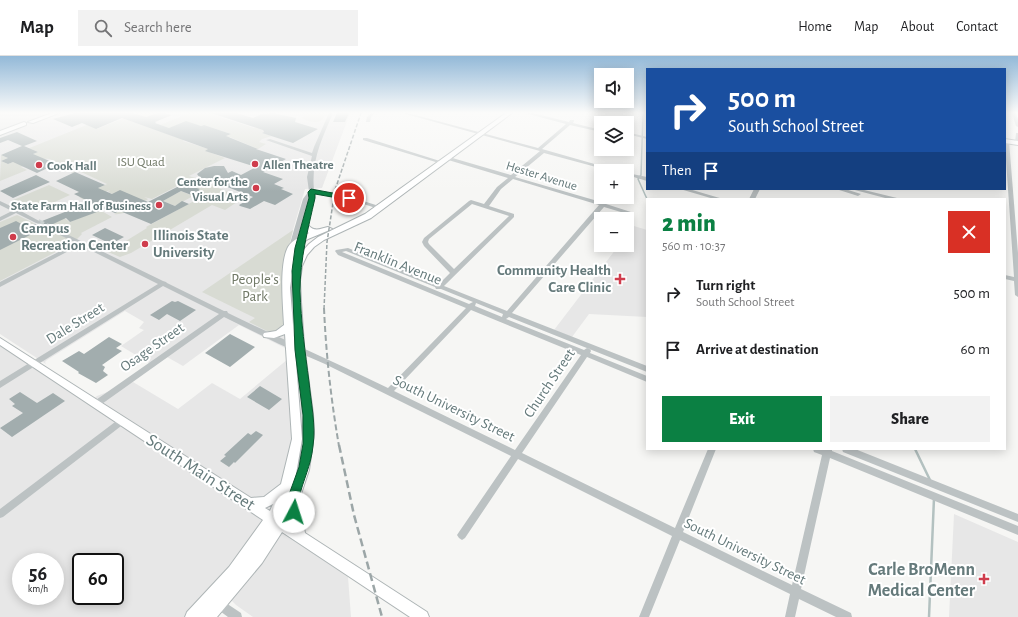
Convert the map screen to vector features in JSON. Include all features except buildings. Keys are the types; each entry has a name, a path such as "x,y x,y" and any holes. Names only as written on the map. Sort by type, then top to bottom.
{"main road":[{"path":"192,617 215,600 257,560 277,521 293,500 304,467 308,444 308,415 300,350 296,271 306,250 322,237 361,220 474,139"},
{"path":"1006,141 1017,143"},
{"path":"277,521 297,440 286,288 292,247 302,239 357,218 379,207"},
{"path":"305,227 310,231 320,232"},
{"path":"267,335 278,334 289,325"},
{"name":"South Main Street","path":"0,341 249,504 299,535 422,617"},
{"path":"249,504 267,502 273,499 287,485"},
{"path":"293,500 295,519 299,535"},
{"path":"208,617 215,600"}],"street":[{"path":"296,271 312,198 310,177 314,155 320,139"},
{"name":"Hester Avenue","path":"366,139 512,177 594,201"},
{"path":"500,139 594,165"},
{"path":"486,206 492,200 496,191 552,139"},
{"path":"268,140 314,155"},
{"path":"1006,141 1010,191 1016,231 1018,295"},
{"path":"634,176 646,179"},
{"path":"687,190 716,198"},
{"path":"842,190 875,198"},
{"path":"858,190 891,198"},
{"path":"1010,191 1017,193"},
{"path":"311,192 349,198 379,207"},
{"path":"292,247 306,199 311,192"},
{"path":"433,292 440,286 512,216 472,202 425,241 426,245 450,270 454,272"},
{"path":"0,203 38,222"},
{"path":"503,320 603,204"},
{"name":"Hester Avenue","path":"603,204 628,212"},
{"path":"0,219 17,211"},
{"path":"1006,226 1016,231"},
{"name":"South University Street","path":"48,227 267,335 389,391 847,617"},
{"path":"1006,230 1016,231"},
{"path":"0,285 80,243"},
{"name":"Franklin Avenue","path":"646,369 346,249 338,251 340,254 646,379"},
{"path":"1006,277 1017,280"},
{"name":"Dale Street","path":"0,385 164,284"},
{"path":"389,391 476,301"},
{"name":"Osage Street","path":"96,404 225,313"},
{"name":"Church Street","path":"462,535 591,347"},
{"path":"0,514 122,421"},
{"path":"644,617 712,450"},
{"path":"848,450 1018,518"},
{"path":"790,617 828,451 1018,531"},
{"path":"215,600 237,617"}],"shaded area":[{"name":"Illinois State University","path":"0,139 340,139 322,188 305,189 293,230 286,259 288,352 285,348 239,325 183,366 167,357 154,366 121,346 144,330 139,328 144,322 125,311 47,360 45,362 46,364 0,334"},
{"name":"Community Health Care Clinic","path":"634,226 646,230 646,317 589,314 572,337 554,330 614,252 634,252"},
{"path":"0,346 87,404 97,396 133,382 178,409 212,383 240,399 288,359 294,445 284,482 265,521 348,577 351,617 253,617 236,605 216,585 185,617 0,617"},
{"name":"Carle BroMenn Medical Center","path":"954,514 1018,542 1018,617 949,617"}],"green space":[{"name":"ISU Quad","path":"52,139 182,139 184,140 183,141 209,149 206,151 225,158 189,176 208,182 218,188 243,198 225,210 212,205 131,253 120,257 108,252 147,228 146,227 207,194 183,183 152,199 144,197 148,199 127,212 114,214 134,204 108,192 110,190 86,201 79,197 107,184 79,171 73,173 51,163 54,161 50,159 38,160 21,167 27,170 0,181 1,155 8,158 1,161 8,164 38,152 31,149 24,152 22,151"},
{"path":"220,139 225,139 210,146 209,144"},
{"path":"235,139 262,139 259,142 266,144 258,149"},
{"path":"49,185 70,195 33,212 11,201"},
{"path":"181,191 193,196 175,206 163,201"},
{"path":"100,210 112,217 81,233 82,234 73,243 0,281 0,222 17,215 44,228 64,218 70,222"},
{"name":"People's Park","path":"293,230 286,259 285,324 283,329 271,333 249,322 255,318 202,292"}],"waterway":[{"path":"642,139 641,175 638,179 647,198"},
{"path":"915,450 930,480"},
{"path":"929,617 934,498"}],"tunnel":[{"path":"38,222 48,227"}],"railway":[{"path":"324,308 327,242 335,190 352,139"},
{"path":"324,308 329,377 339,446"},
{"path":"339,445 354,515 382,617"}],"place":[{"name":"Allen Theatre","path":"255,164"},
{"name":"Cook Hall","path":"39,165"},
{"name":"Center for the Visual Arts","path":"256,188"},
{"name":"State Farm Hall of Business","path":"159,205"},
{"name":"Campus Recreation Center","path":"13,237"},
{"name":"Illinois State University","path":"145,244"},
{"name":"Community Health Care Clinic","path":"620,279"},
{"name":"Carle BroMenn Medical Center","path":"984,579"}],"route":[{"path":"294,512 293,500 304,467 308,444 308,415 298,332 296,292 296,271 299,248 312,198 311,192 349,198"}]}
